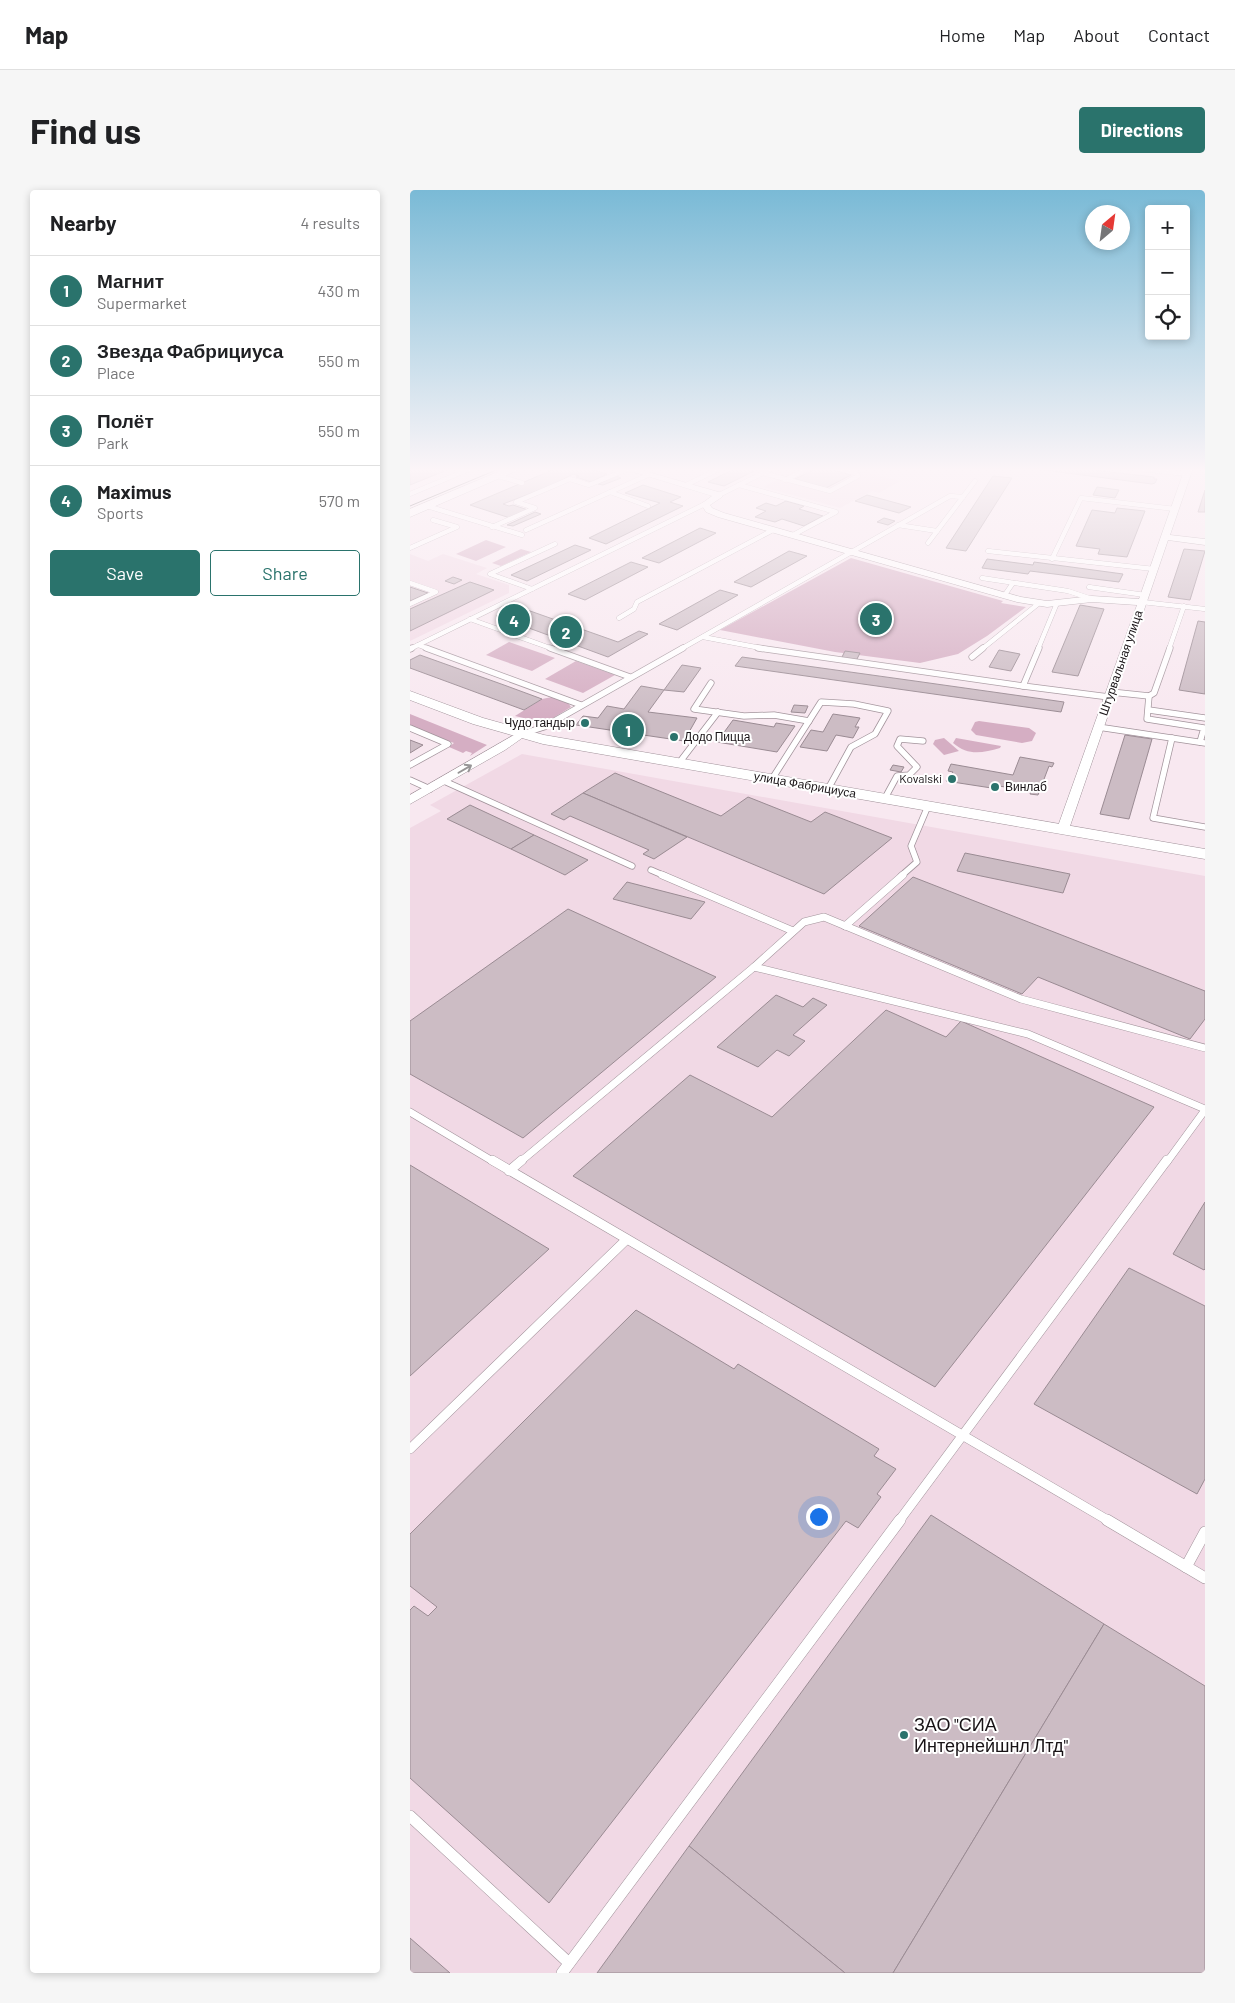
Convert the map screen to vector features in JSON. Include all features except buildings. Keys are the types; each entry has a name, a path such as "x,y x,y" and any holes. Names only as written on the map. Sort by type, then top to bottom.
{"main road":[{"name":"улица Фабрициуса","path":"410,695 478,721 522,734 1205,854"}],"street":[{"name":"Штурвальная улица","path":"1062,829 1160,551"},
{"path":"853,552 1038,604 1057,604 1092,599 1144,598"},
{"path":"410,800 522,734"}],"lane":[{"path":"532,589 490,574 539,551"},
{"path":"410,649 608,551"},
{"path":"619,618 634,609 637,602 733,551"},
{"path":"990,551 1052,559 1101,561 1154,568"},
{"path":"1052,559 1056,551"},
{"path":"522,734 544,727 853,552"},
{"path":"982,578 1068,591 1092,599"},
{"path":"410,583 436,592 410,604"},
{"path":"1004,596 1013,583"},
{"path":"1089,587 1205,609"},
{"path":"972,657 1038,604"},
{"path":"1023,686 1057,604"},
{"path":"703,637 738,645 1023,686 1110,695 1149,696 1154,693 1184,606"},
{"path":"470,620 630,677"},
{"path":"418,645 581,705"},
{"path":"712,683 694,709 744,716 774,715 809,721"},
{"path":"1098,727 1203,743 1204,727 1147,719 1149,696"},
{"path":"772,779 822,702 854,704 888,711 875,734 852,747 828,789"},
{"path":"1149,710 1205,718"},
{"path":"679,763 718,712"},
{"path":"410,728 448,744 410,765"},
{"path":"1172,738 1153,818 1205,827"},
{"path":"885,798 897,776 909,775 917,767 897,746 900,739 923,741"},
{"path":"410,780 430,789"},
{"path":"444,781 632,866"},
{"path":"845,926 917,862 911,846 928,806"},
{"path":"651,870 793,931"},
{"path":"509,1171 754,967 793,931 804,922 814,918 824,917 1021,999 1205,1048"},
{"path":"410,1816 566,1968 1205,1109 1028,1034 754,967"},
{"path":"410,1112 1205,1578"},
{"path":"410,1450 626,1240"},
{"path":"1186,1567 1205,1532"}],"shaded area":[{"path":"462,551 497,551 476,561 456,554"},
{"path":"516,551 531,552 501,566 492,563"},
{"path":"410,554 428,561 443,554 487,568 476,574 509,585 509,593 410,641"},
{"path":"851,558 1003,601 1001,603 1026,607 987,636 958,654 920,663 835,652 720,630"},
{"path":"509,642 555,658 532,671 486,655"},
{"path":"576,661 615,675 583,693 545,679"},
{"path":"552,697 568,703 571,707 545,723 515,716 542,699"},
{"path":"410,714 487,745 470,756 472,753 466,751 463,753 449,747 454,743 410,726"},
{"path":"975,722 1029,728 1036,733 1032,741 1022,743 976,735 971,730"},
{"path":"944,738 959,751 944,755 933,744 935,740"},
{"path":"956,738 1001,746 1000,748 987,751 970,752 953,743"},
{"path":"522,754 1205,876 1205,1973 410,1973 410,828 441,811 430,805"}],"place":[{"name":"Полёт","path":"876,619"},
{"name":"Maximus","path":"514,620"},
{"name":"Звезда Фабрициуса","path":"566,632"},
{"name":"Чудо тандыр","path":"585,723"},
{"name":"Магнит","path":"628,730"},
{"name":"Додо Пицца","path":"674,737"},
{"name":"Kovalski","path":"952,779"},
{"name":"Винлаб","path":"995,787"},
{"name":"ЗАО \"СИА Интернейшнл Лтд\"","path":"904,1735"}]}
